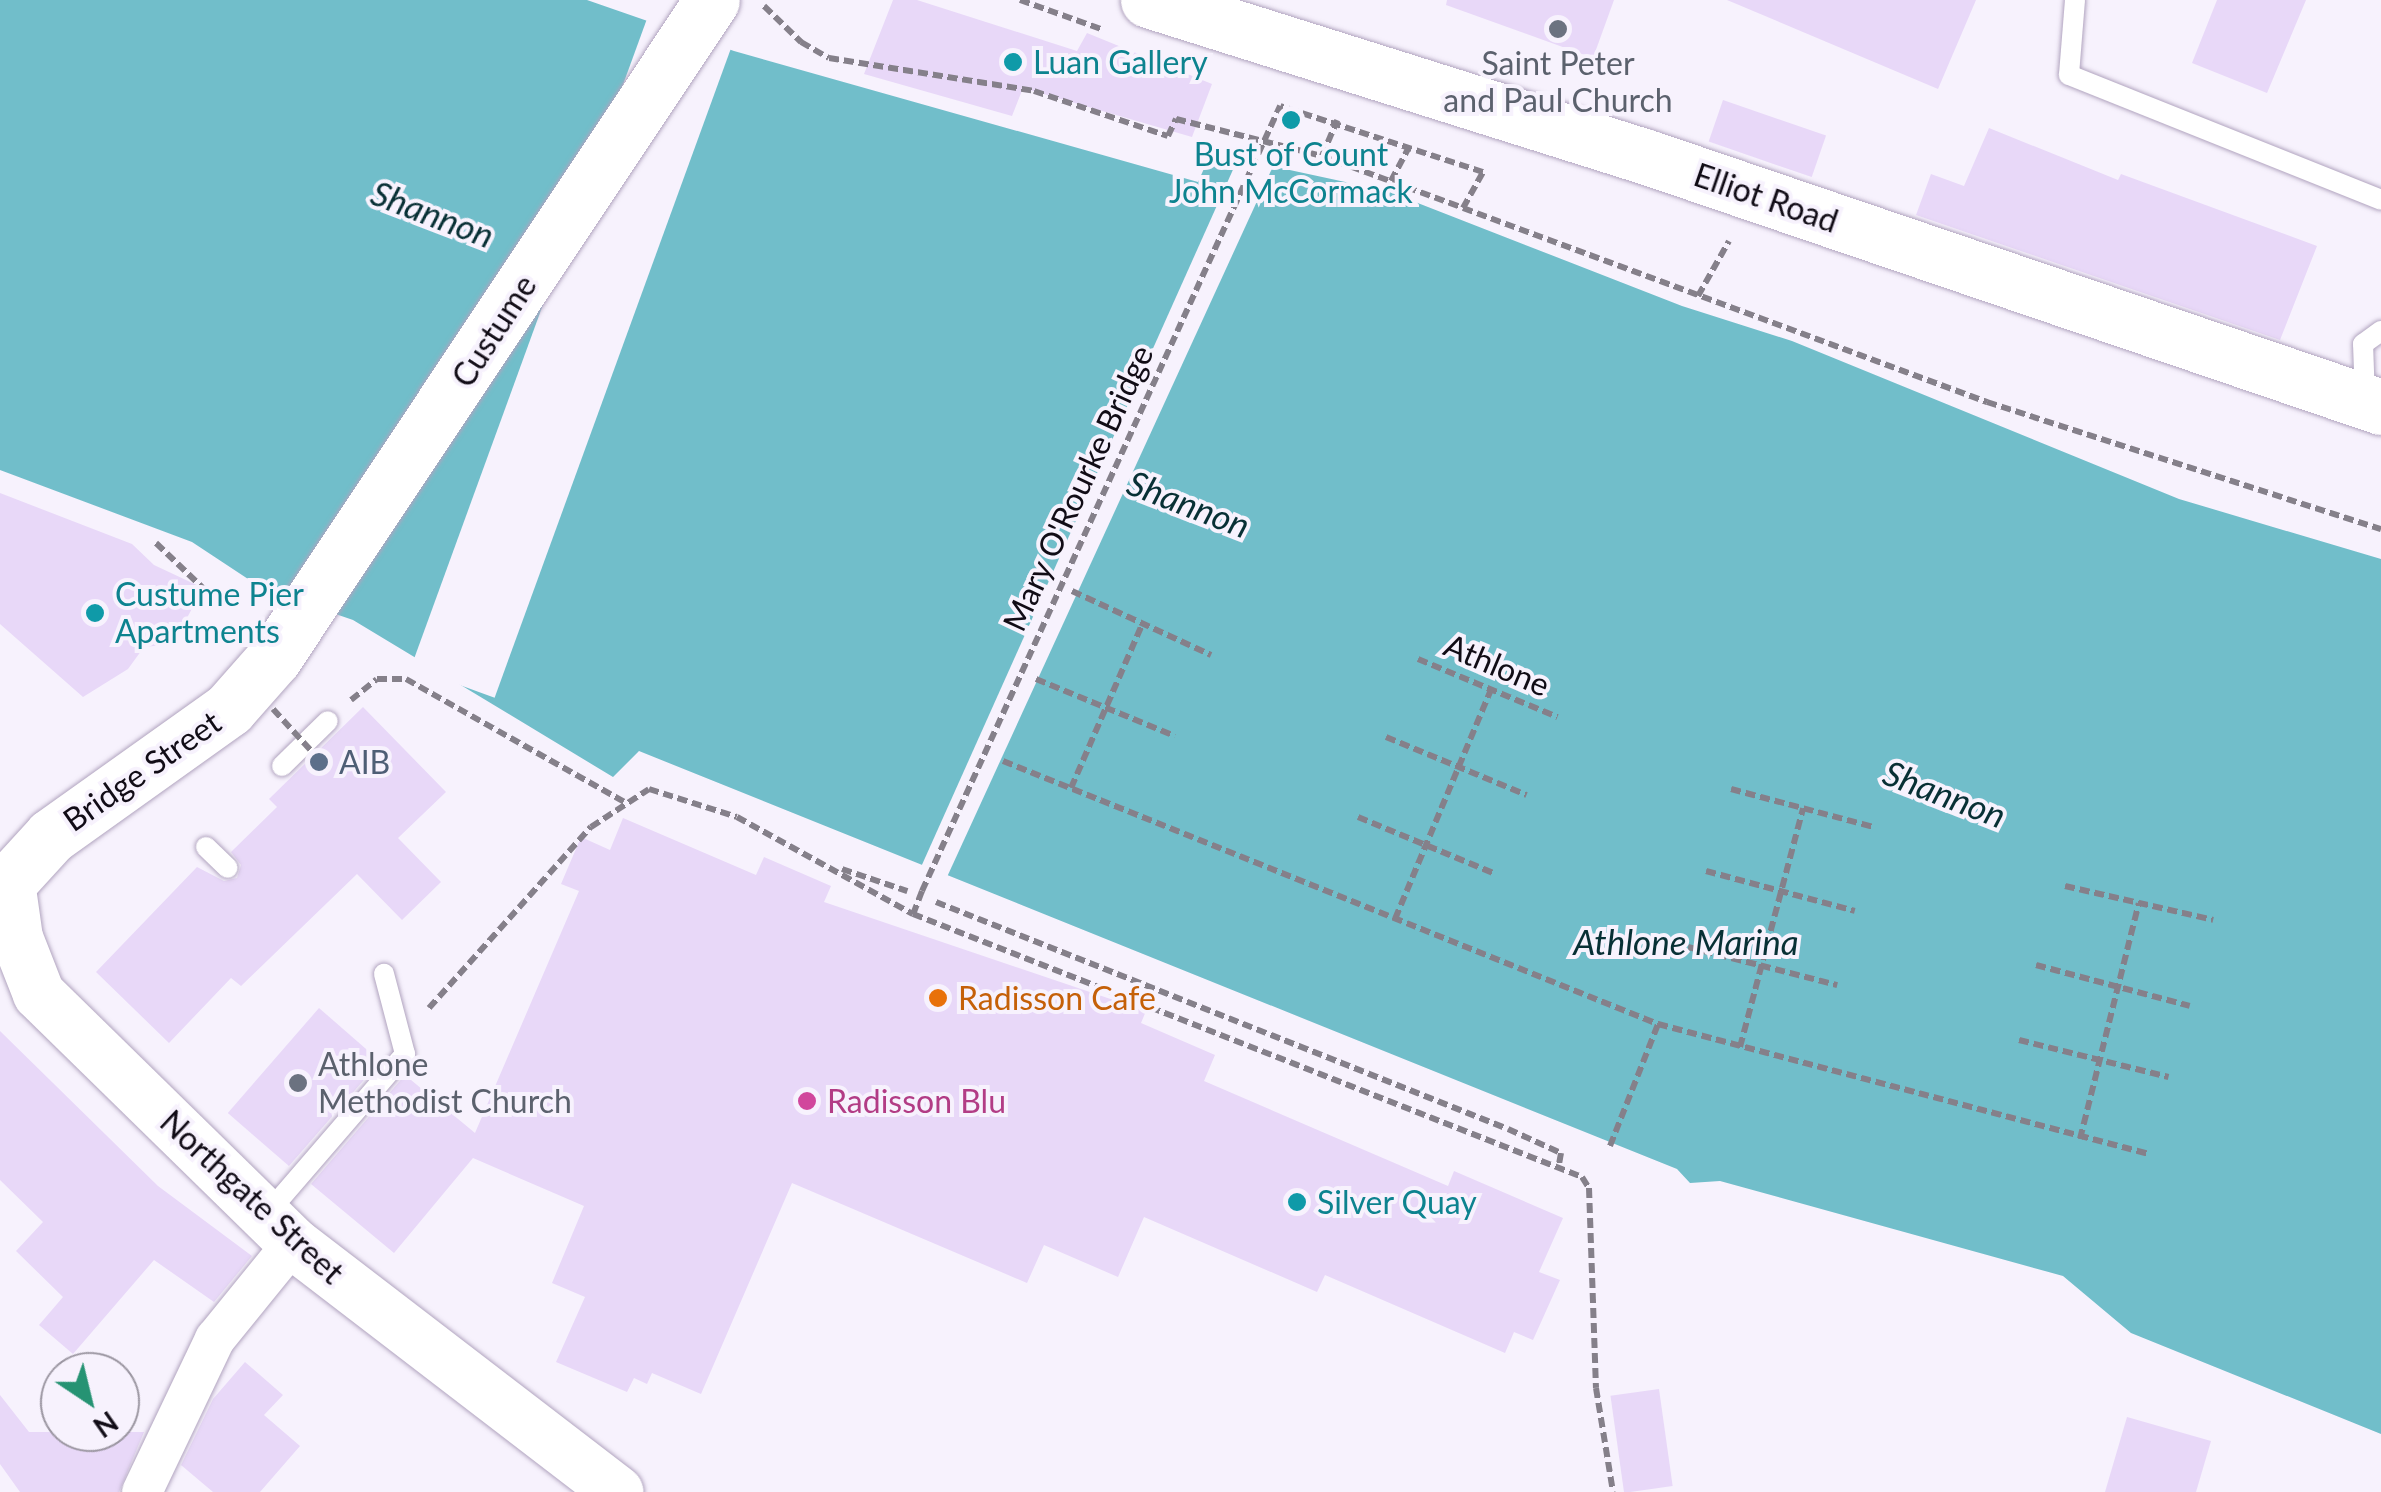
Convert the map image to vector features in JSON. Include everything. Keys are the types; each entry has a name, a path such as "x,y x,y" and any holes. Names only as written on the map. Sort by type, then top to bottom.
{"main road":[{"name":"Elliot Road","path":"1148,0 1647,157 2373,404"},
{"name":"Custume","path":"274,684 727,1"},
{"name":"Bridge Street","path":"5,881 51,836 230,709 274,684"}],"street":[{"name":"Northgate Street","path":"5,881 18,938 39,994 279,1230 618,1492"},
{"path":"142,1492 215,1338 279,1230"}],"lane":[{"path":"2075,0 2069,75 2381,200"},
{"path":"2373,404 2363,344 2381,331"},
{"path":"282,766 335,715"},
{"path":"206,847 228,868"},
{"path":"279,1230 406,1054 384,974"}],"path":[{"path":"1020,0 1071,20"},
{"path":"727,1 830,58 1034,91 1168,136 1176,118 1322,156 1988,402 2381,529"},
{"name":"Mary O'Rourke Bridge","path":"914,914 1280,106 1336,122"},
{"path":"1322,156 1336,122 1483,172 1463,208"},
{"path":"1391,181 1408,148"},
{"path":"1698,296 1732,235"},
{"path":"156,543 203,588 225,597"},
{"path":"1072,591 1211,654"},
{"path":"1071,788 1142,624"},
{"name":"Athlone","path":"1418,659 1557,717"},
{"path":"335,715 377,679 406,680 625,802"},
{"path":"1036,679 1175,736"},
{"path":"274,684 314,756"},
{"path":"1395,920 1491,689"},
{"path":"1386,737 1526,796"},
{"path":"1003,761 1658,1024 2080,1139 2149,1154"},
{"path":"401,1038 591,827 649,788 689,798 827,864 914,914 1559,1164 1588,1188 1596,1388 1613,1492"},
{"path":"1731,789 1874,827"},
{"path":"1740,1047 1802,808"},
{"path":"1358,817 1493,873"},
{"path":"827,864 907,891"},
{"path":"1706,871 1855,911"},
{"path":"2065,886 2213,920"},
{"path":"936,902 1522,1135 1560,1154 1559,1164"},
{"path":"2080,1139 2139,903"},
{"path":"1688,947 1837,985"},
{"path":"2036,965 2190,1006"},
{"path":"1610,1146 1658,1024"},
{"path":"2018,1040 2169,1077"}],"water":[{"path":"0,0 587,0 734,51 1198,182 1211,153 1387,191 1682,306 1792,341 2179,499 2381,559 2381,1434 2131,1333 2063,1276 1720,1181 1690,1183 1677,1169 639,751 613,777 353,620 263,589 192,542 0,470"}],"pier":[{"path":"648,16 732,46 495,698 411,667"},
{"path":"1240,154 1275,162 947,877 921,867"}],"building":[{"name":"Luan Gallery","path":"893,0 917,0 1077,51 1087,33 1212,84 1192,137 1023,88 1012,116 864,74"},
{"name":"Saint Peter and Paul Church","path":"1447,0 1614,0 1593,58 1446,5"},
{"path":"1727,0 1976,0 1938,89"},
{"path":"2217,0 2306,0 2267,93 2192,63"},
{"path":"1723,100 1826,135 1812,177 1709,142"},
{"path":"1989,128 2118,180 2121,174 2317,246 2280,340 1916,215 1931,174 1964,186"},
{"name":"Custume Pier Apartments","path":"0,493 132,544 154,565 203,588 173,644 144,647 128,669 83,697 0,624"},
{"path":"363,707 446,792 398,838 441,882 402,920 357,874 241,986 231,978 169,1043 96,972 197,867 224,881 237,878 241,865 231,852 277,807 269,799"},
{"name":"Radisson Blu","path":"623,818 756,875 764,857 831,886 824,902 1146,1011 1141,1023 1215,1055 1204,1081 1448,1186 1454,1171 1563,1218 1539,1272 1560,1280 1533,1340 1514,1332 1505,1353 1325,1275 1317,1292 1144,1217 1118,1277 1044,1245 1027,1283 792,1183 701,1394 652,1373 647,1384 634,1378 627,1392 556,1362 585,1297 552,1283 584,1206 473,1158 394,1253 311,1184 405,1075 475,1133 579,891 561,884 581,837 610,850"},
{"name":"Athlone Methodist Church","path":"319,1008 380,1061 289,1166 228,1113"},
{"path":"0,1031 158,1186 252,1256 214,1302 154,1260 75,1352 71,1352 39,1325 63,1297 16,1251 43,1222 0,1180"},
{"path":"245,1362 283,1395 264,1415 300,1446 260,1492 213,1492 181,1465 213,1399"},
{"path":"1659,1389 1673,1486 1624,1492 1610,1396"},
{"path":"0,1395 29,1432 40,1432 40,1452 136,1452 119,1492 20,1492 0,1464"},
{"path":"2127,1417 2211,1441 2196,1492 2105,1492"}],"place":[{"name":"Saint Peter and Paul Church","path":"1558,29"},
{"name":"Luan Gallery","path":"1013,62"},
{"name":"Bust of Count John McCormack","path":"1291,120"},
{"name":"Custume Pier Apartments","path":"95,613"},
{"name":"AIB","path":"319,762"},
{"name":"Radisson Cafe","path":"938,998"},
{"name":"Athlone Methodist Church","path":"298,1083"},
{"name":"Radisson Blu","path":"807,1101"},
{"name":"Silver Quay","path":"1297,1202"}],"water label":[{"name":"Shannon","path":"433,213"},
{"name":"Shannon","path":"1189,503"},
{"name":"Shannon","path":"1945,793"},
{"name":"Athlone Marina","path":"1686,941"}]}
